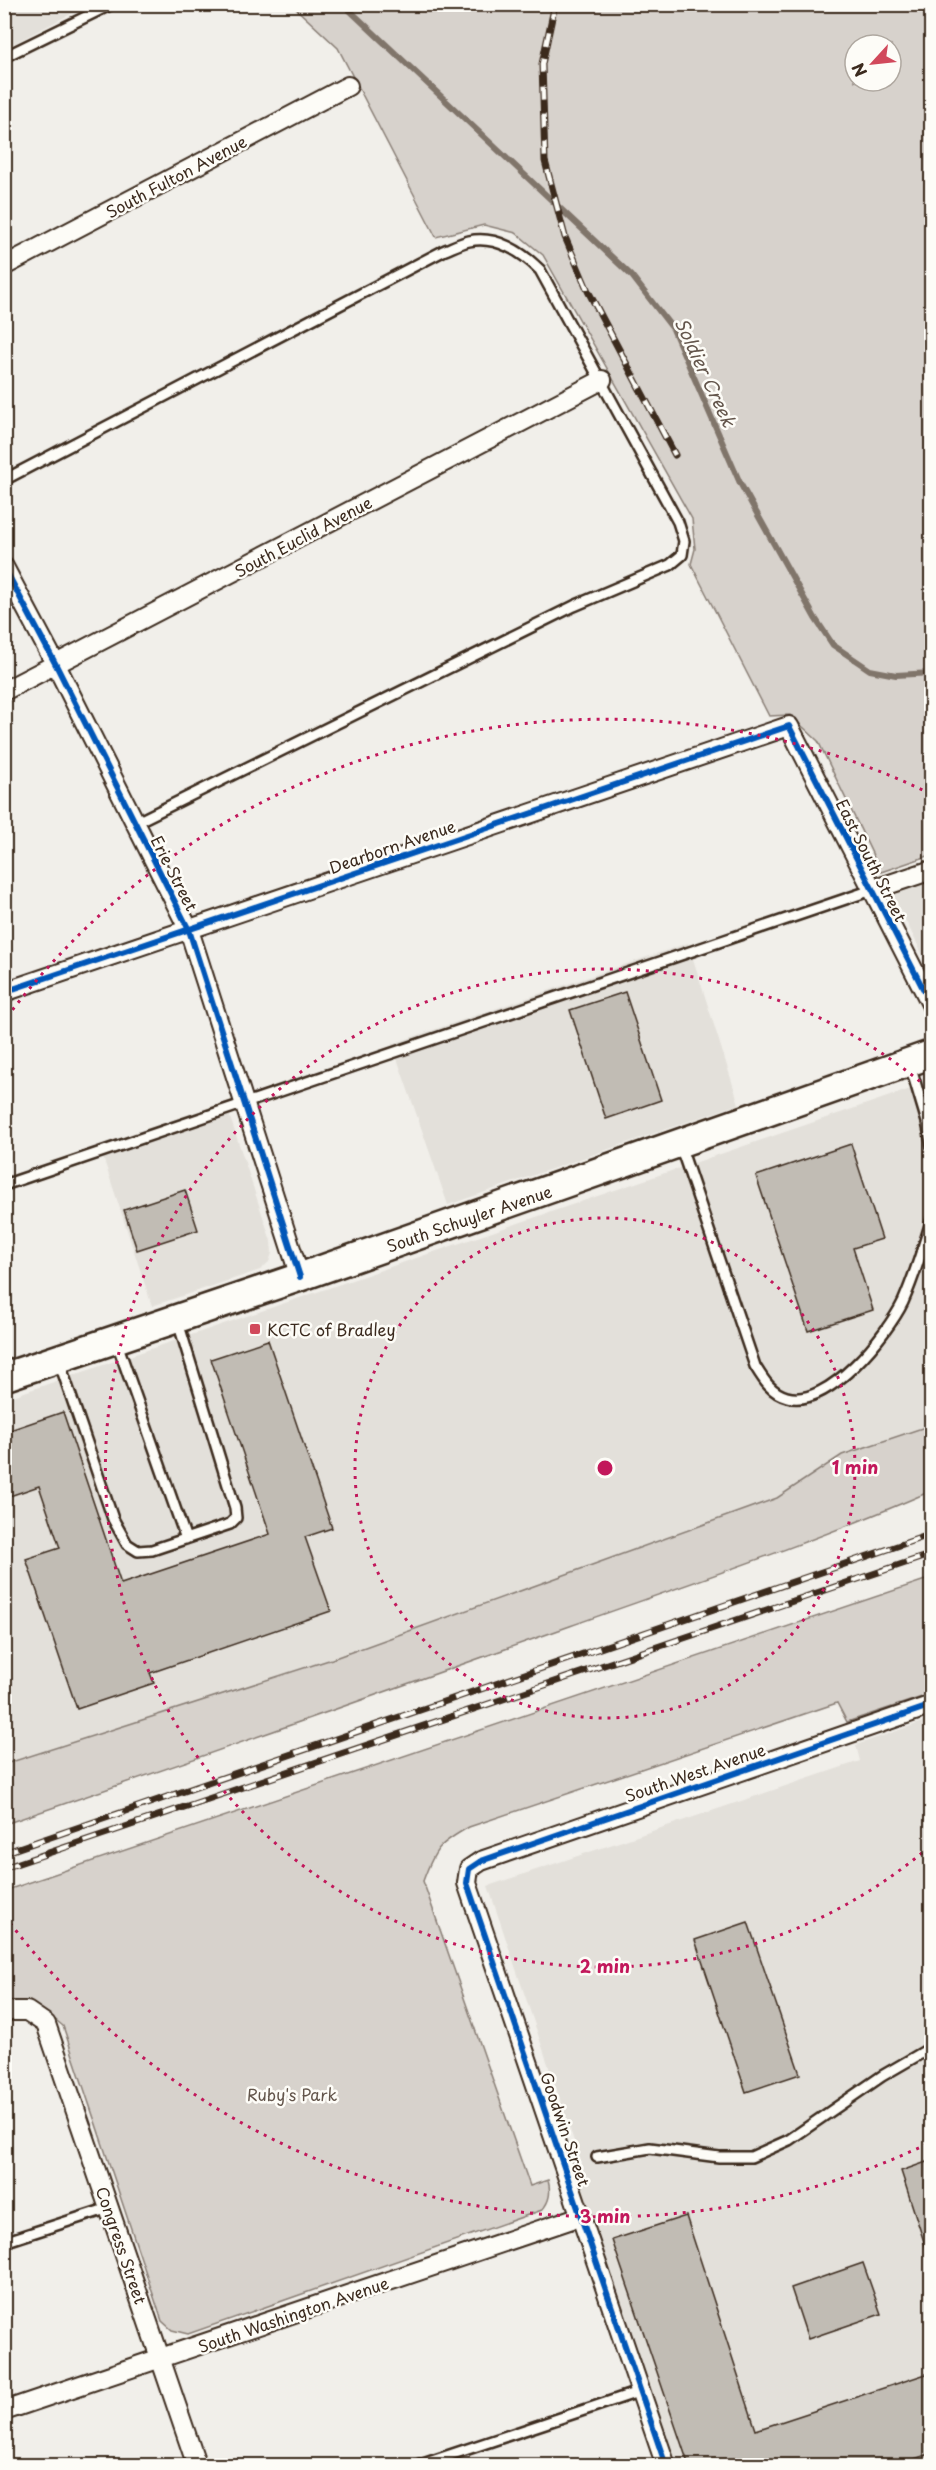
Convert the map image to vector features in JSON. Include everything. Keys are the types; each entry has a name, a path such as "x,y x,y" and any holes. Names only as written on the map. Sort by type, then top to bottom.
{"main road":[{"name":"South Schuyler Avenue","path":"4,1377 300,1277 920,1058"}],"street":[{"name":"South Fulton Avenue","path":"4,266 348,86"},
{"name":"South Euclid Avenue","path":"4,691 602,380"},
{"name":"Erie Street","path":"4,567 56,664 189,930 300,1277"},
{"name":"East South Street","path":"789,726 932,1006"},
{"name":"Dearborn Avenue","path":"4,992 789,726"},
{"path":"872,890 932,870"},
{"name":"South West Avenue","path":"469,1869 481,1861 932,1705"},
{"name":"Goodwin Street","path":"469,1869 467,1884 666,2466"},
{"name":"Congress Street","path":"4,2011 27,2011 46,2024 197,2466"},
{"name":"South Washington Avenue","path":"4,2411 582,2216"}],"lane":[{"path":"4,57 112,4"},
{"path":"4,480 443,251 470,241 487,240 505,245 524,255 540,270 678,522 684,541 682,555 670,565 574,606 135,823"},
{"path":"4,1185 872,890"},
{"path":"920,1058 932,1147"},
{"path":"679,1143 755,1366 764,1381 788,1398 801,1398 834,1384 856,1365 885,1332 903,1303 932,1219"},
{"path":"58,1359 113,1520 128,1544 138,1551 152,1550 186,1539 230,1524 236,1518 235,1508 177,1319"},
{"path":"116,1340 186,1539"},
{"path":"597,2157 650,2148 719,2157 751,2157 789,2140 882,2076 932,2047"},
{"path":"4,2242 109,2208"},
{"path":"417,2466 641,2391"}],"shaded area":[{"path":"5,4 88,4 88,5 5,48"},
{"path":"931,879 931,972 892,893"},
{"path":"688,943 739,1104 448,1205 392,1044"},
{"path":"931,1082 931,1425 842,1455 777,1498 332,1659 5,1764 4,1399"},
{"path":"225,1102 271,1241 272,1253 269,1262 260,1270 152,1306 99,1145"},
{"path":"931,1719 931,2465 675,2465 574,2172 583,2168 488,1886 860,1761 856,1745"}],"green space":[{"path":"292,5 931,5 931,855 881,872 818,741 790,715 769,716 691,564 695,549 692,519 543,255 516,233 484,225 436,237 338,48"},
{"path":"931,1425 931,1491 887,1510 752,1562 5,1824 5,1764 332,1659 777,1498 842,1455"},
{"name":"Ruby's Park","path":"931,1578 931,1694 847,1722 837,1703 469,1827 444,1843 435,1854 423,1881 530,2186 548,2180 549,2196 542,2210 188,2334 172,2330 162,2321 63,2026 31,2004 5,2002 4,1891"}],"building":[{"path":"625,992 661,1100 606,1119 570,1010"},
{"path":"851,1144 882,1239 853,1248 873,1310 808,1331 756,1176"},
{"path":"185,1190 198,1230 137,1250 124,1210"},
{"path":"268,1340 332,1528 305,1537 331,1611 150,1673 154,1683 77,1709 26,1559 60,1548 39,1486 4,1498 4,1432 63,1412 121,1584 270,1534 211,1359"},
{"path":"748,1922 800,2074 746,2092 695,1940"},
{"path":"932,2160 932,2253 928,2254 901,2171"},
{"path":"686,2216 756,2430 932,2372 932,2453 894,2466 689,2466 612,2240"},
{"path":"863,2263 881,2314 808,2339 791,2288"}],"waterway":[{"name":"Soldier Creek","path":"343,4 632,276 673,329 740,483 815,618 833,645 870,670 896,675 932,673"}],"railway":[{"path":"555,4 542,64 545,161 565,237 588,291 675,455"},
{"path":"4,1853 932,1534"},
{"path":"4,1868 932,1554"}],"cycle path":[{"path":"4,567 56,665 189,930 300,1277"},
{"path":"4,992 789,726 932,1006"},
{"path":"666,2466 467,1883 469,1869 481,1861 932,1705"}],"place":[{"name":"KCTC of Bradley","path":"255,1329"}]}
